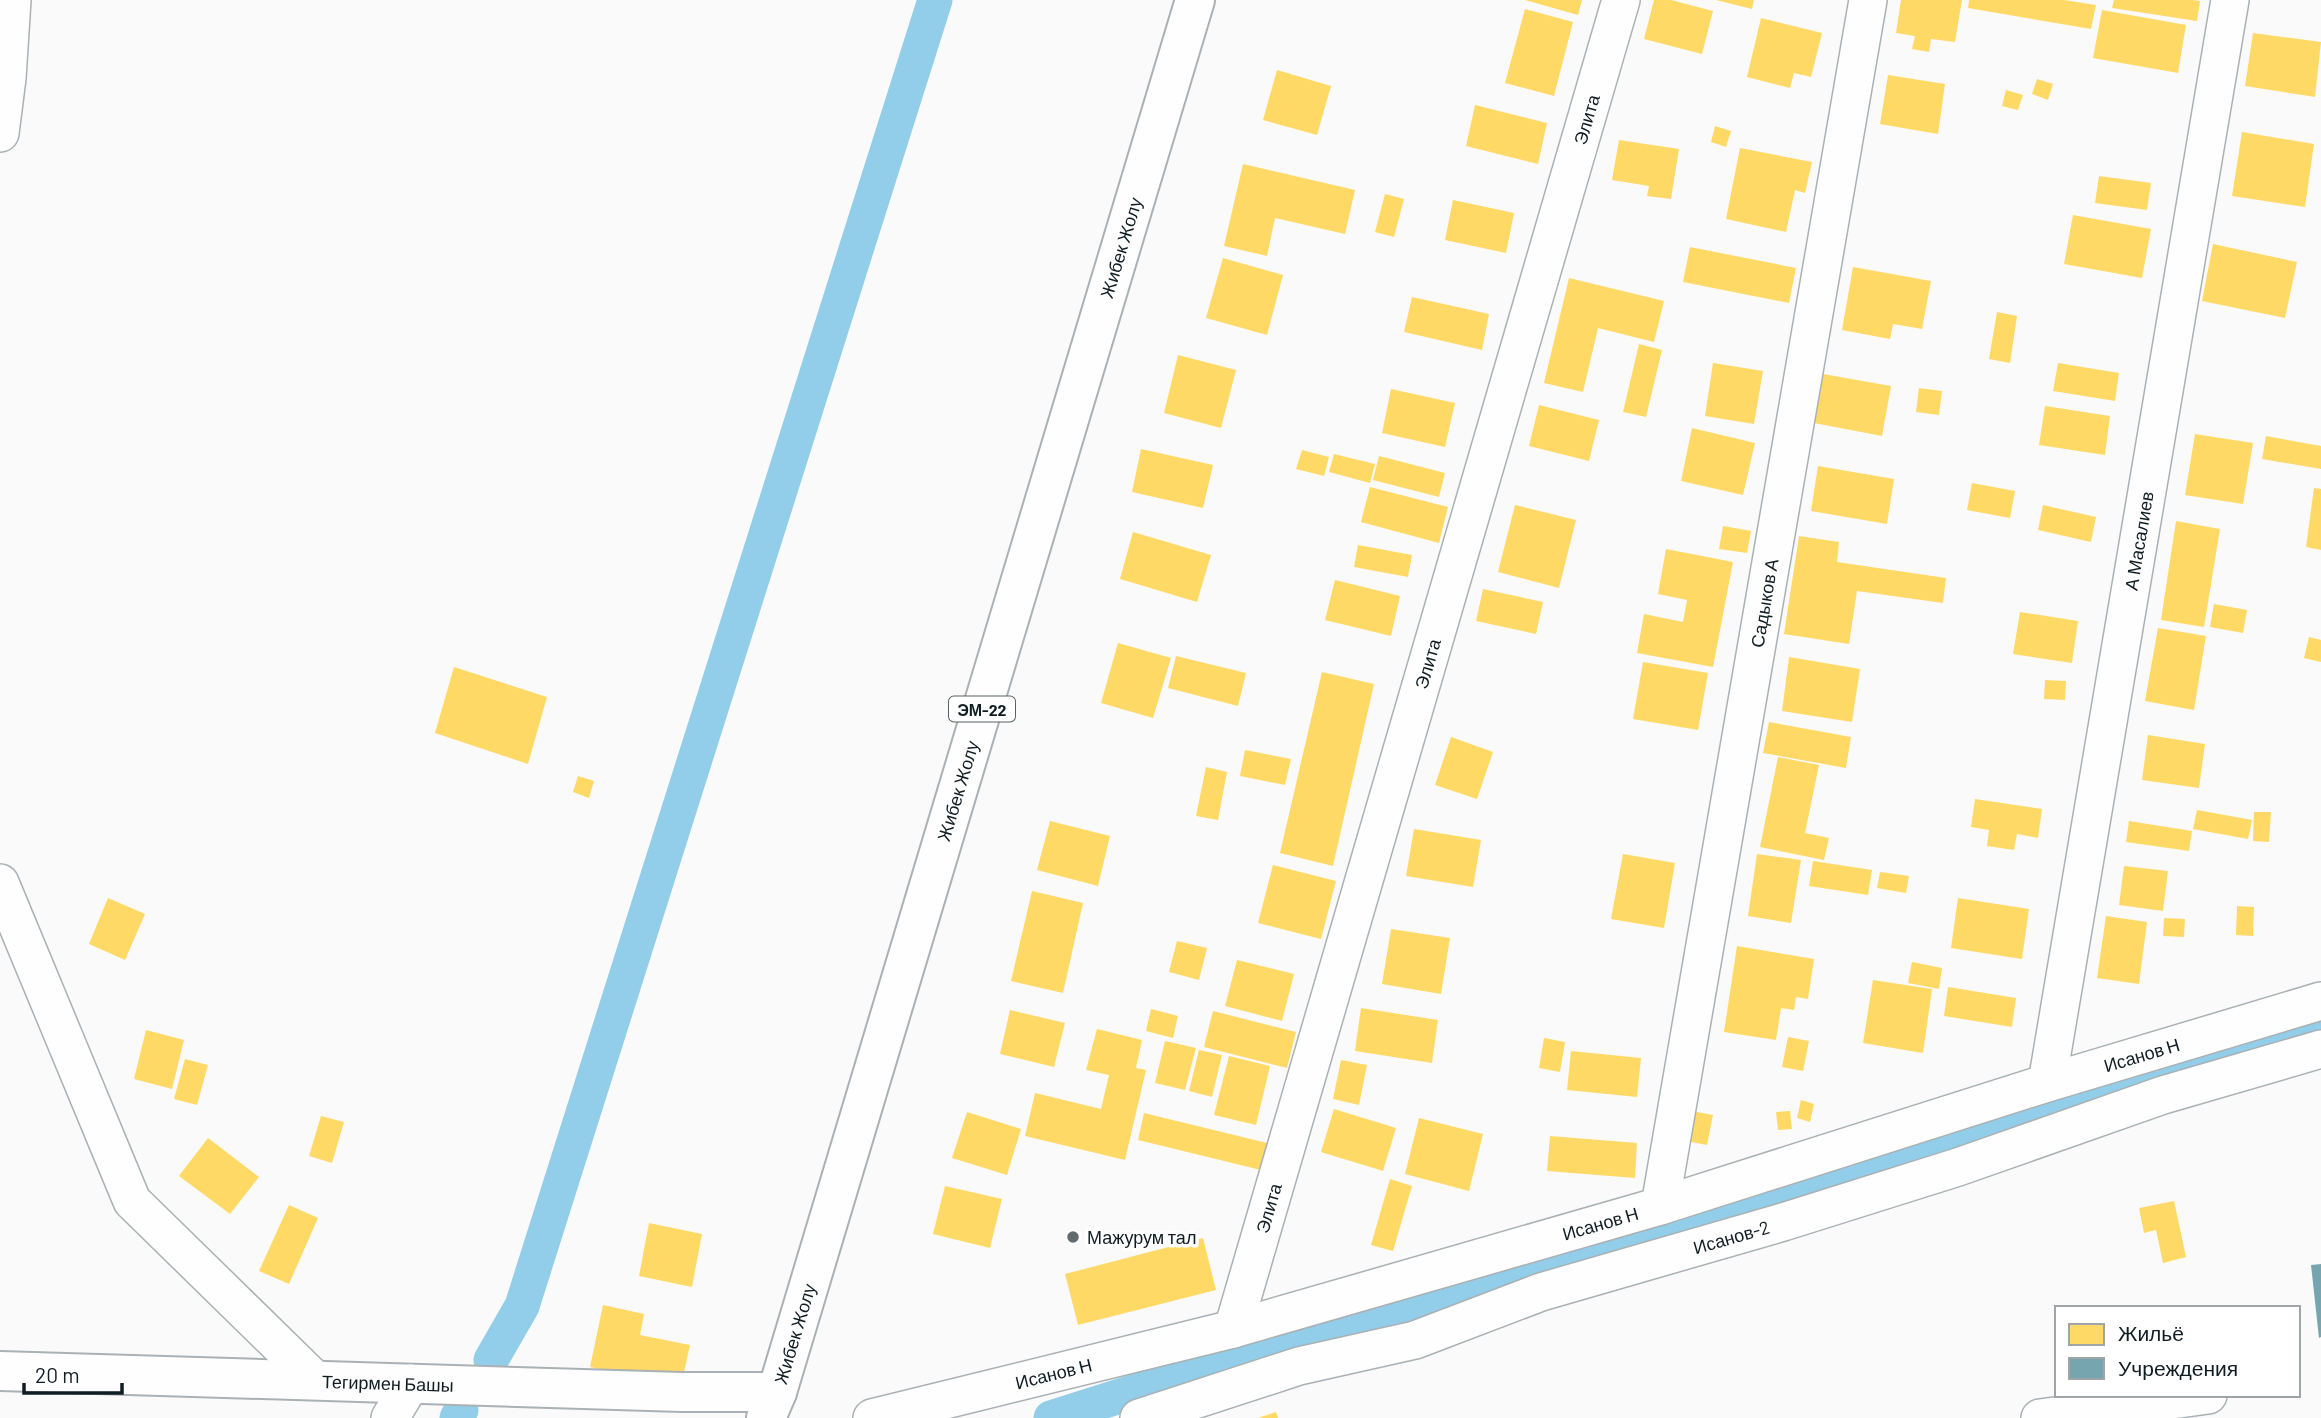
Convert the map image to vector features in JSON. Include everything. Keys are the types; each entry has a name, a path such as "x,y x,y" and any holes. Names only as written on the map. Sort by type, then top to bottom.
{"main road":[{"name":"Жибек Жолу","path":"772,1405 1195,0"},
{"name":"Тегирмен Башы","path":"0,1371 682,1392 772,1405"}],"street":[{"path":"0,133 12,0"},
{"name":"Элита","path":"1233,1329 1621,0"},
{"name":"Садыков А","path":"1660,1206 1868,0"},
{"name":"А Масалиев","path":"2047,1083 2230,0"},
{"path":"0,883 132,1201 315,1380"},
{"name":"Исанов Н","path":"872,1418 1233,1329 1660,1206 2047,1083 2321,1001"},
{"name":"Исанов-2","path":"1139,1418 1299,1366 1415,1340 1541,1292 1796,1218 1958,1167 2163,1095 2321,1049"},
{"path":"390,1418 411,1383"},
{"path":"2040,1418 2193,1397"}],"building: Жильё":[{"path":"1525,0 1582,0 1578,15"},
{"path":"1654,0 1671,0 1713,11 1702,54 1644,39"},
{"path":"1716,0 1754,0 1752,9"},
{"path":"1901,0 1962,0 1955,42 1931,39 1929,52 1912,49 1915,36 1896,33"},
{"path":"1969,0 2064,0 2096,5 2091,29 1968,8"},
{"path":"2114,0 2200,1 2197,21 2112,8"},
{"path":"1525,9 1573,22 1554,96 1505,83"},
{"path":"2102,10 2186,25 2178,73 2093,58"},
{"path":"1761,18 1822,33 1811,77 1794,73 1790,88 1747,77"},
{"path":"2253,33 2321,42 2315,97 2245,86"},
{"path":"1277,70 1331,86 1317,135 1263,120"},
{"path":"1888,75 1945,84 1938,134 1880,124"},
{"path":"2037,79 2053,84 2048,100 2032,94"},
{"path":"2006,90 2023,95 2018,110 2002,106"},
{"path":"1475,105 1547,123 1538,164 1466,146"},
{"path":"1715,126 1731,131 1726,147 1711,142"},
{"path":"2242,132 2314,144 2305,207 2232,196"},
{"path":"1619,140 1679,149 1671,199 1647,196 1649,186 1612,180"},
{"path":"1740,148 1812,162 1805,193 1795,190 1786,232 1726,219"},
{"path":"1243,164 1355,190 1345,234 1275,218 1267,256 1224,246"},
{"path":"2099,176 2151,183 2147,210 2095,203"},
{"path":"1385,194 1404,199 1394,237 1375,232"},
{"path":"1453,200 1514,213 1506,253 1445,240"},
{"path":"2073,215 2151,229 2142,278 2064,264"},
{"path":"2213,244 2297,262 2285,318 2202,301"},
{"path":"1690,247 1796,268 1789,303 1683,282"},
{"path":"1223,258 1283,275 1267,335 1206,318"},
{"path":"1853,267 1931,281 1922,329 1893,324 1890,339 1842,330"},
{"path":"1569,278 1664,301 1654,342 1598,328 1583,392 1544,383"},
{"path":"1412,297 1489,314 1482,350 1404,332"},
{"path":"1997,312 2017,316 2010,363 1989,359"},
{"path":"1639,344 1662,350 1646,417 1623,412"},
{"path":"1178,355 1236,370 1221,428 1164,413"},
{"path":"1713,363 1763,371 1754,424 1705,416"},
{"path":"2058,363 2119,373 2115,401 2053,391"},
{"path":"1823,374 1891,386 1882,436 1814,423"},
{"path":"1919,388 1942,391 1939,415 1916,412"},
{"path":"1391,389 1455,403 1445,447 1382,433"},
{"path":"1539,405 1599,420 1589,461 1529,446"},
{"path":"2045,406 2110,416 2105,455 2039,445"},
{"path":"1692,428 1755,443 1743,495 1681,481"},
{"path":"2195,434 2253,443 2243,504 2185,495"},
{"path":"2266,436 2321,446 2321,469 2262,459"},
{"path":"1141,449 1213,465 1203,508 1132,492"},
{"path":"1302,450 1329,457 1324,476 1296,469"},
{"path":"1334,454 1375,464 1370,483 1329,472"},
{"path":"1379,456 1445,473 1439,497 1373,480"},
{"path":"1818,466 1894,479 1887,524 1811,511"},
{"path":"1972,483 2015,491 2010,518 1967,510"},
{"path":"1370,487 1448,507 1439,543 1361,522"},
{"path":"2314,488 2321,489 2321,550 2306,547"},
{"path":"1515,505 1576,520 1559,588 1498,572"},
{"path":"2043,505 2096,517 2091,542 2038,530"},
{"path":"2176,521 2220,529 2204,627 2161,620"},
{"path":"1723,526 1751,531 1747,553 1719,549"},
{"path":"1133,532 1211,555 1197,602 1120,579"},
{"path":"1799,536 1839,542 1837,562 1946,578 1943,603 1857,591 1849,644 1784,634"},
{"path":"1358,545 1412,555 1408,577 1354,567"},
{"path":"1666,549 1733,562 1713,667 1637,653 1644,614 1683,622 1687,600 1658,594"},
{"path":"1335,580 1400,596 1391,636 1325,620"},
{"path":"1483,589 1543,602 1536,634 1476,621"},
{"path":"2214,604 2247,610 2243,633 2210,627"},
{"path":"2020,612 2078,621 2072,663 2013,654"},
{"path":"2158,628 2206,636 2194,710 2145,701"},
{"path":"2309,637 2321,640 2321,662 2304,658"},
{"path":"1118,643 1171,658 1153,718 1101,703"},
{"path":"1176,656 1246,673 1238,706 1168,688"},
{"path":"1789,657 1860,669 1852,722 1782,711"},
{"path":"1643,662 1708,673 1698,730 1633,719"},
{"path":"454,667 547,697 528,764 435,733"},
{"path":"1322,672 1374,684 1333,866 1280,853"},
{"path":"2045,680 2066,681 2065,700 2044,699"},
{"path":"1769,722 1851,737 1846,768 1763,753"},
{"path":"2148,735 2205,744 2199,788 2142,780"},
{"path":"1451,737 1493,752 1477,799 1435,785"},
{"path":"1245,750 1291,759 1285,785 1240,776"},
{"path":"1778,757 1819,765 1805,833 1829,838 1824,860 1760,847"},
{"path":"1206,767 1227,772 1218,820 1196,816"},
{"path":"578,776 594,781 589,798 573,792"},
{"path":"1975,799 2042,809 2038,838 2017,834 2014,850 1987,846 1989,830 1971,827"},
{"path":"2197,810 2252,820 2248,839 2193,829"},
{"path":"2254,812 2271,812 2269,842 2253,841"},
{"path":"1050,821 1110,836 1098,886 1037,870"},
{"path":"2129,821 2192,831 2189,851 2126,842"},
{"path":"1414,829 1481,840 1473,887 1406,876"},
{"path":"1623,854 1675,863 1664,928 1611,919"},
{"path":"1757,854 1801,860 1791,923 1748,916"},
{"path":"1813,861 1872,870 1868,895 1809,886"},
{"path":"1273,865 1336,881 1321,939 1258,923"},
{"path":"2124,866 2168,871 2163,911 2119,905"},
{"path":"1880,872 1909,876 1906,893 1877,888"},
{"path":"1032,891 1083,903 1063,993 1011,981"},
{"path":"108,898 145,914 125,960 89,944"},
{"path":"1958,898 2029,909 2022,959 1951,948"},
{"path":"2237,906 2254,907 2253,936 2236,935"},
{"path":"2106,916 2147,922 2139,984 2097,978"},
{"path":"2164,918 2185,919 2184,937 2163,936"},
{"path":"1391,929 1450,938 1441,994 1382,984"},
{"path":"1177,941 1207,948 1199,980 1169,972"},
{"path":"1737,946 1814,959 1808,999 1796,997 1794,1010 1781,1008 1776,1040 1724,1032"},
{"path":"1237,960 1294,974 1282,1021 1225,1006"},
{"path":"1912,962 1942,968 1939,989 1908,983"},
{"path":"1873,980 1932,989 1923,1053 1863,1043"},
{"path":"1948,987 2016,998 2012,1027 1944,1016"},
{"path":"1361,1008 1438,1020 1432,1063 1355,1051"},
{"path":"1151,1009 1178,1016 1173,1038 1146,1031"},
{"path":"1010,1010 1065,1023 1054,1067 1000,1054"},
{"path":"1213,1011 1296,1032 1287,1068 1204,1047"},
{"path":"1097,1029 1142,1040 1136,1068 1146,1070 1125,1160 1025,1136 1035,1093 1101,1109 1109,1075 1086,1070"},
{"path":"146,1030 184,1040 172,1089 134,1079"},
{"path":"1788,1037 1809,1041 1803,1071 1782,1067"},
{"path":"1544,1038 1565,1042 1560,1072 1539,1068"},
{"path":"1165,1041 1196,1048 1185,1090 1155,1083"},
{"path":"1199,1050 1222,1055 1212,1097 1189,1091"},
{"path":"1571,1051 1641,1058 1637,1097 1567,1090"},
{"path":"1229,1056 1270,1066 1256,1125 1214,1115"},
{"path":"185,1059 208,1065 197,1105 174,1099"},
{"path":"1341,1060 1367,1065 1359,1105 1333,1099"},
{"path":"1801,1100 1814,1104 1810,1122 1797,1118"},
{"path":"1334,1109 1396,1128 1383,1171 1321,1152"},
{"path":"1692,1111 1713,1115 1707,1145 1686,1141"},
{"path":"1790,1111 1792,1129 1778,1130 1776,1112"},
{"path":"967,1112 1021,1129 1007,1175 952,1158"},
{"path":"1144,1113 1267,1143 1261,1170 1138,1140"},
{"path":"321,1116 344,1122 332,1163 309,1156"},
{"path":"1419,1118 1483,1134 1469,1191 1405,1174"},
{"path":"1550,1136 1637,1143 1635,1178 1547,1171"},
{"path":"208,1138 259,1177 230,1214 179,1176"},
{"path":"1390,1179 1412,1186 1393,1251 1371,1245"},
{"path":"945,1186 1002,1199 990,1248 933,1234"},
{"path":"2174,1201 2186,1257 2163,1263 2156,1230 2144,1233 2139,1208"},
{"path":"289,1205 318,1218 289,1284 259,1271"},
{"path":"649,1223 702,1234 692,1287 639,1276"},
{"path":"1203,1238 1216,1290 1078,1325 1065,1274"},
{"path":"603,1305 644,1314 640,1335 690,1345 681,1386 590,1367"},
{"path":"1276,1412 1278,1418 1258,1418"}],"building: Учреждения":[{"path":"2321,1264 2321,1337 2319,1338 2311,1265"}],"waterway":[{"path":"491,1360 522,1306 935,0"},
{"path":"1051,1418 1532,1265 2157,1078 2321,1026"},
{"path":"457,1418 461,1410"}],"place":[{"name":"Мажурум тал","path":"1073,1237"}]}
